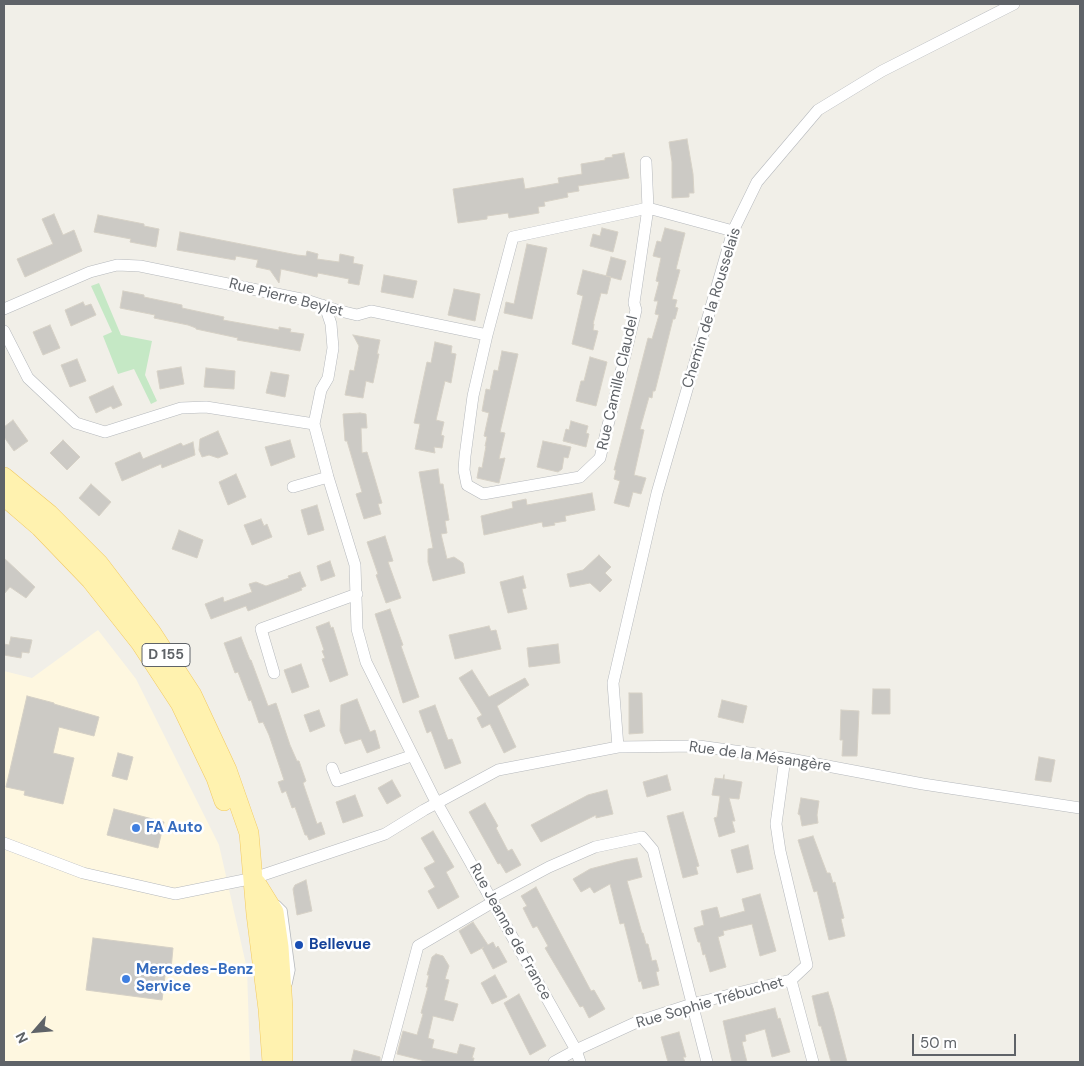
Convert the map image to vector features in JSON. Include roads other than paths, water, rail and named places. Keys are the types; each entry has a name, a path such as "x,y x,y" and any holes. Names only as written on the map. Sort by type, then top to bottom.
{"main road":[{"name":"D 155","path":"4,477 49,514 99,564 151,632 192,695 227,770 249,833 272,1062"},
{"name":"D 155","path":"4,496 40,527 91,580 140,642 180,703 216,778 254,878 274,912 279,947 283,1008 283,1062"}],"street":[{"name":"Chemin de la Rousselais","path":"618,747 613,683 657,493 733,231 757,182 818,110 882,71 1014,4"},
{"name":"Rue Camille Claudel","path":"487,335 473,396 465,456 464,470 467,485 483,494 580,478 600,458 636,310 634,303 648,208 646,162"},
{"path":"487,335 513,237 648,208 733,231"},
{"name":"Rue Pierre Beylet","path":"4,309 90,272 117,265 140,266 306,300 357,315 371,311 487,335"},
{"path":"4,331 28,378 76,423 105,432 181,408 206,407 314,424 321,390 328,378 333,348 331,324 327,312 322,305"},
{"name":"Rue Jeanne de France","path":"314,424 355,565 357,629 366,662 437,803 576,1050 580,1062"},
{"path":"294,487 328,477"},
{"path":"274,673 261,629 357,594"},
{"name":"Rue de la Mésangère","path":"4,843 83,873 175,894 254,878 385,834 498,770 618,747 700,746 785,758 923,784 1080,808"},
{"path":"332,768 337,781 412,756"},
{"name":"Rue Sophie Trébuchet","path":"554,1062 637,1022 692,1004 791,980 807,965 798,920 780,851 776,824 785,758"},
{"path":"388,1062 418,946 549,866 595,847 642,837 653,850 707,1062"},
{"path":"791,980 813,1062"}],"place":[{"name":"FA Auto","path":"136,828"},
{"name":"Bellevue","path":"299,945"},
{"name":"Mercedes-Benz Service","path":"126,979"}]}
